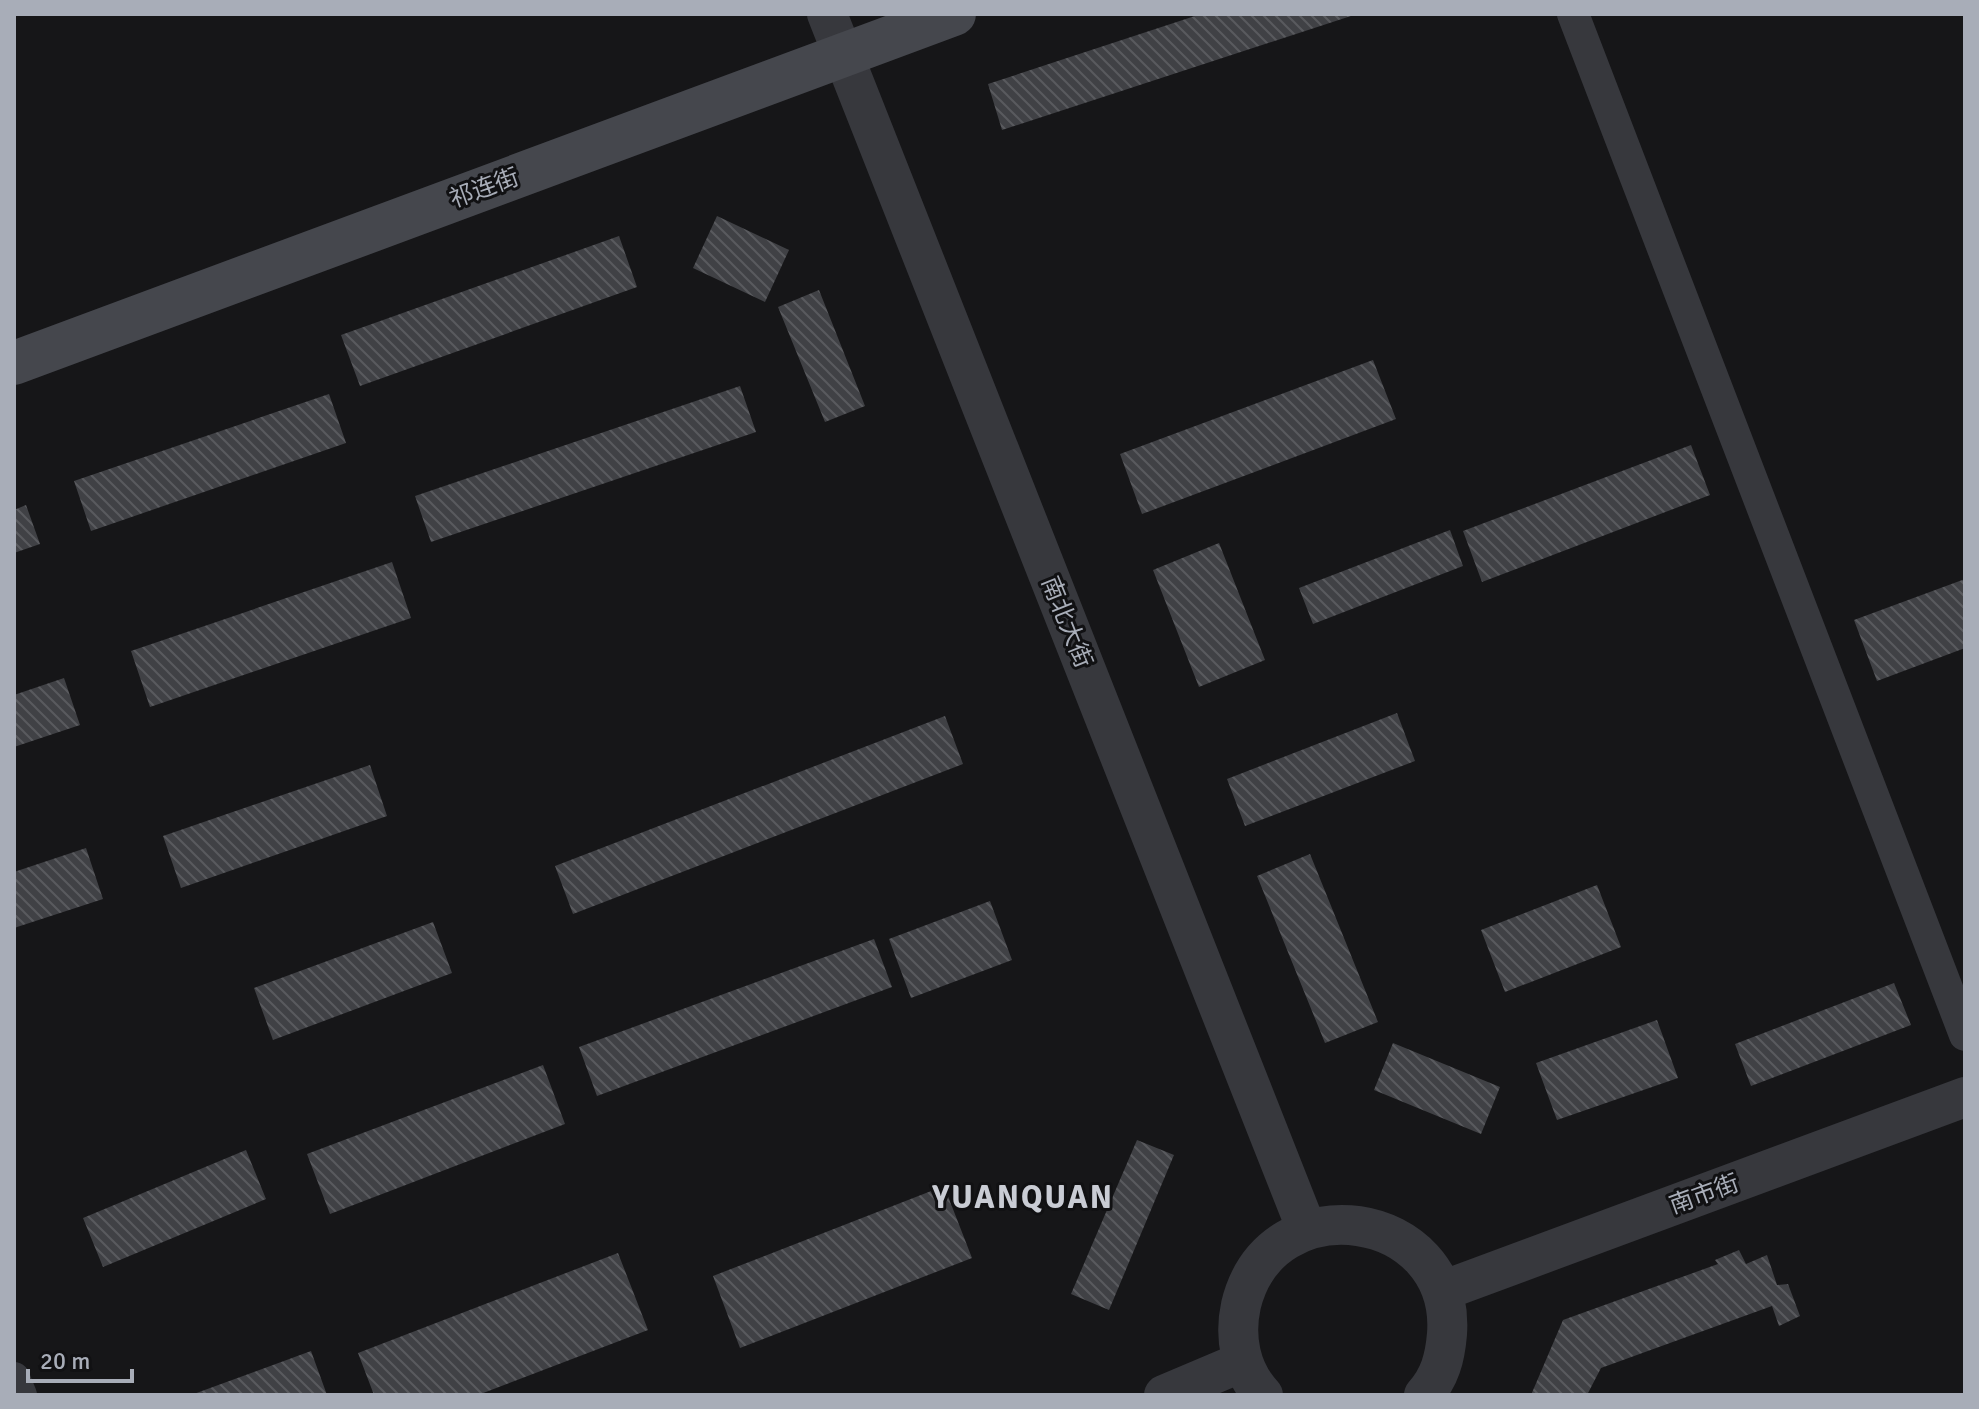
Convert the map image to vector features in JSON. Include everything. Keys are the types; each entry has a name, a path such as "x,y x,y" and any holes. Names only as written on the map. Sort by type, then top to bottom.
{"main road":[{"name":"祁连街","path":"14,363 954,14"}],"street":[{"name":"南北大街","path":"827,14 1307,1230"},
{"path":"1573,14 1965,1035"},
{"name":"南市街","path":"1442,1291 1965,1097"},
{"path":"1263,1395 1251,1382 1242,1362 1237,1322 1246,1287 1256,1269 1282,1243 1307,1230 1344,1223 1368,1226 1403,1241 1422,1258 1442,1291 1448,1318 1446,1356 1435,1382 1424,1395"},
{"path":"1164,1395 1242,1362"},
{"path":"14,1378 21,1395"}],"building":[{"path":"1201,14 1354,15 1002,130 988,84"},
{"path":"717,216 789,250 765,302 693,268"},
{"path":"619,236 637,287 360,386 341,335"},
{"path":"819,290 865,406 825,422 778,307"},
{"path":"1373,360 1396,419 1142,514 1120,454"},
{"path":"740,386 756,432 431,542 415,496"},
{"path":"329,394 346,443 91,531 74,481"},
{"path":"1691,445 1710,495 1482,582 1463,531"},
{"path":"26,505 40,544 14,553 14,510"},
{"path":"1450,530 1463,566 1313,624 1299,588"},
{"path":"1219,543 1265,660 1199,687 1153,570"},
{"path":"392,562 411,618 150,707 131,651"},
{"path":"1965,579 1965,648 1877,681 1854,620"},
{"path":"64,678 80,725 14,747 14,695"},
{"path":"1397,713 1415,761 1245,826 1227,779"},
{"path":"945,716 963,764 573,914 555,866"},
{"path":"370,765 387,816 181,888 163,836"},
{"path":"86,848 103,899 14,928 14,872"},
{"path":"1310,854 1378,1022 1325,1043 1257,876"},
{"path":"1597,885 1621,947 1505,992 1481,930"},
{"path":"990,901 1012,960 911,998 889,939"},
{"path":"433,922 452,973 273,1040 254,988"},
{"path":"874,939 892,987 597,1096 579,1047"},
{"path":"1894,983 1911,1025 1751,1086 1735,1044"},
{"path":"1657,1020 1678,1078 1557,1120 1536,1063"},
{"path":"1393,1043 1500,1087 1481,1134 1374,1090"},
{"path":"543,1065 565,1124 330,1214 307,1154"},
{"path":"1137,1140 1174,1155 1109,1310 1071,1294"},
{"path":"246,1150 266,1199 103,1267 83,1218"},
{"path":"944,1186 972,1258 740,1348 713,1276"},
{"path":"1739,1250 1746,1264 1767,1255 1777,1285 1788,1284 1800,1316 1779,1326 1772,1306 1601,1368 1587,1395 1531,1395 1563,1320 1718,1264 1715,1260"},
{"path":"618,1253 648,1330 478,1395 374,1395 358,1353"},
{"path":"311,1351 327,1395 191,1395"}],"district":[{"name":"YUANQUAN","path":"1023,1197"}]}
